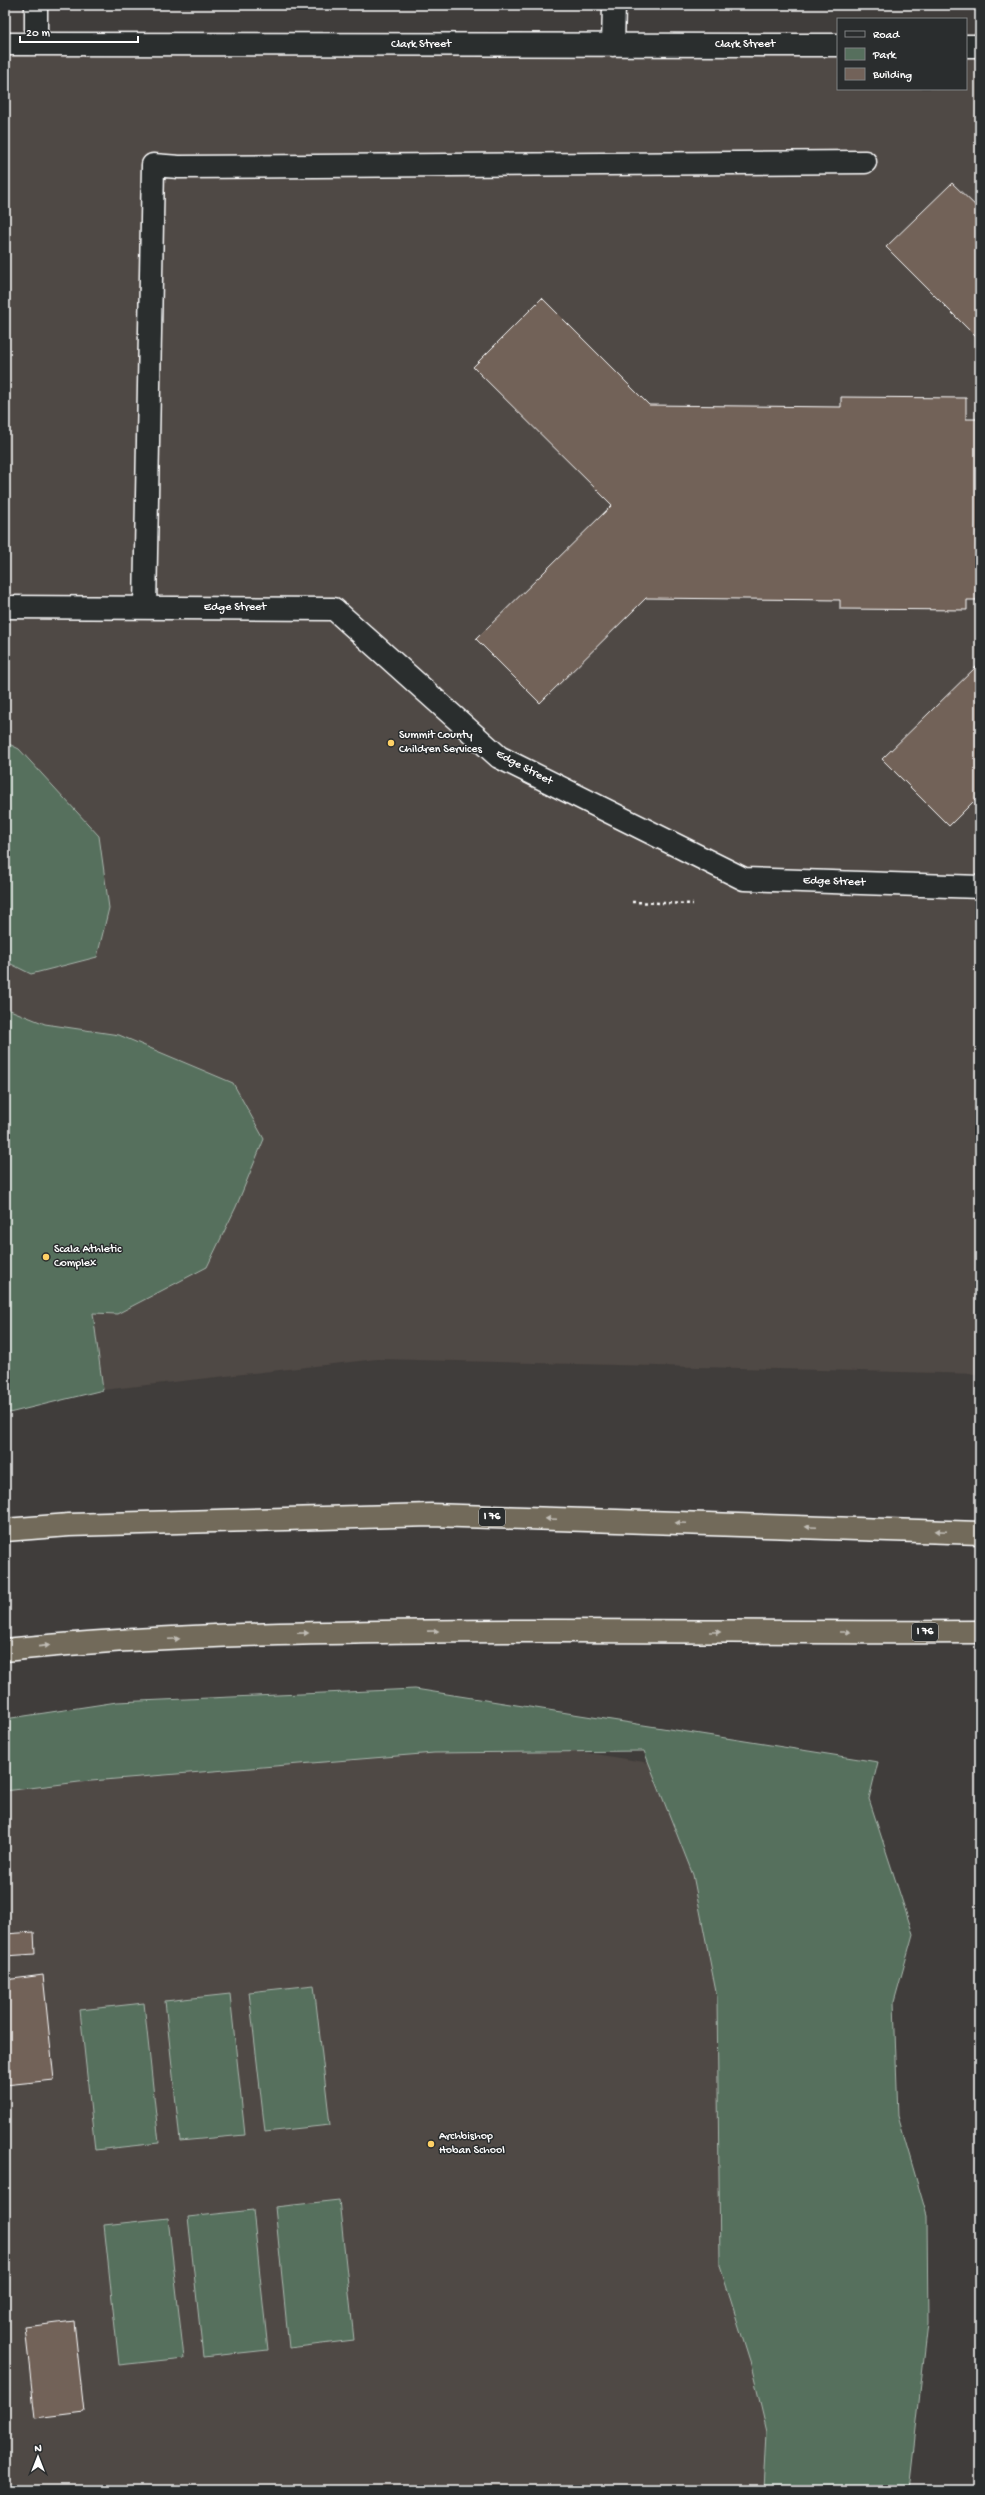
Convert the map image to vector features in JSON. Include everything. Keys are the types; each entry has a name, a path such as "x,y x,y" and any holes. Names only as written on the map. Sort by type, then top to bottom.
{"highway":[{"name":"I 76","path":"5,1530 77,1524 431,1515 980,1533"},
{"name":"I 76","path":"5,1650 60,1645 263,1634 469,1631 980,1632"},
{"path":"870,1632 980,1642"}],"street":[{"path":"36,5 36,44"},
{"path":"613,45 614,5"},
{"name":"Clark Street","path":"5,44 837,45"},
{"path":"967,46 980,46"},
{"path":"145,608 153,166 602,166 865,162"},
{"name":"Edge Street","path":"5,607 334,609 499,757 744,879 980,887"}],"path":[{"path":"632,902 694,904"}],"shaded area":[{"path":"5,44 837,45 837,90 967,90 967,46 980,46 980,1374 377,1359 103,1390 70,1125 5,1116"},
{"name":"Archbishop Hoban School","path":"467,1733 869,1799 843,2490 5,2490 5,1791"}],"green space":[{"path":"5,742 19,749 99,836 109,908 97,957 31,974 5,961"},
{"path":"5,1008 45,1024 119,1035 233,1083 264,1139 236,1207 207,1267 117,1314 93,1313 103,1390 5,1414"},
{"path":"415,1689 878,1762 869,1799 913,1934 894,2002 898,2116 927,2216 928,2323 909,2490 764,2490 767,2432 751,2365 720,2266 717,1997 693,1875 644,1751 434,1753 79,1782 5,1791 5,1719 117,1702"},
{"path":"314,1985 330,2125 265,2132 249,1992"},
{"path":"230,1994 245,2135 180,2141 165,2001"},
{"path":"144,2003 159,2143 95,2150 80,2010"},
{"path":"339,2200 354,2340 289,2348 275,2207"},
{"path":"253,2210 268,2350 203,2357 188,2217"},
{"path":"168,2218 184,2358 119,2365 104,2225"}],"building":[{"path":"952,183 980,210 980,341 886,247"},
{"path":"542,298 649,405 841,407 841,397 966,398 966,419 980,419 980,600 967,600 967,610 840,609 840,600 646,598 540,703 476,639 612,505 473,367"},
{"path":"980,663 980,795 949,826 882,759"},
{"path":"34,1932 35,1954 5,1956 5,1934"},
{"path":"43,1975 54,2080 5,2085 5,1980"},
{"path":"74,2321 84,2412 35,2418 25,2327"}],"place":[{"name":"Summit County Children Services","path":"391,743"},
{"name":"Scala Athletic Complex","path":"46,1257"},
{"name":"Archbishop Hoban School","path":"431,2144"}]}
